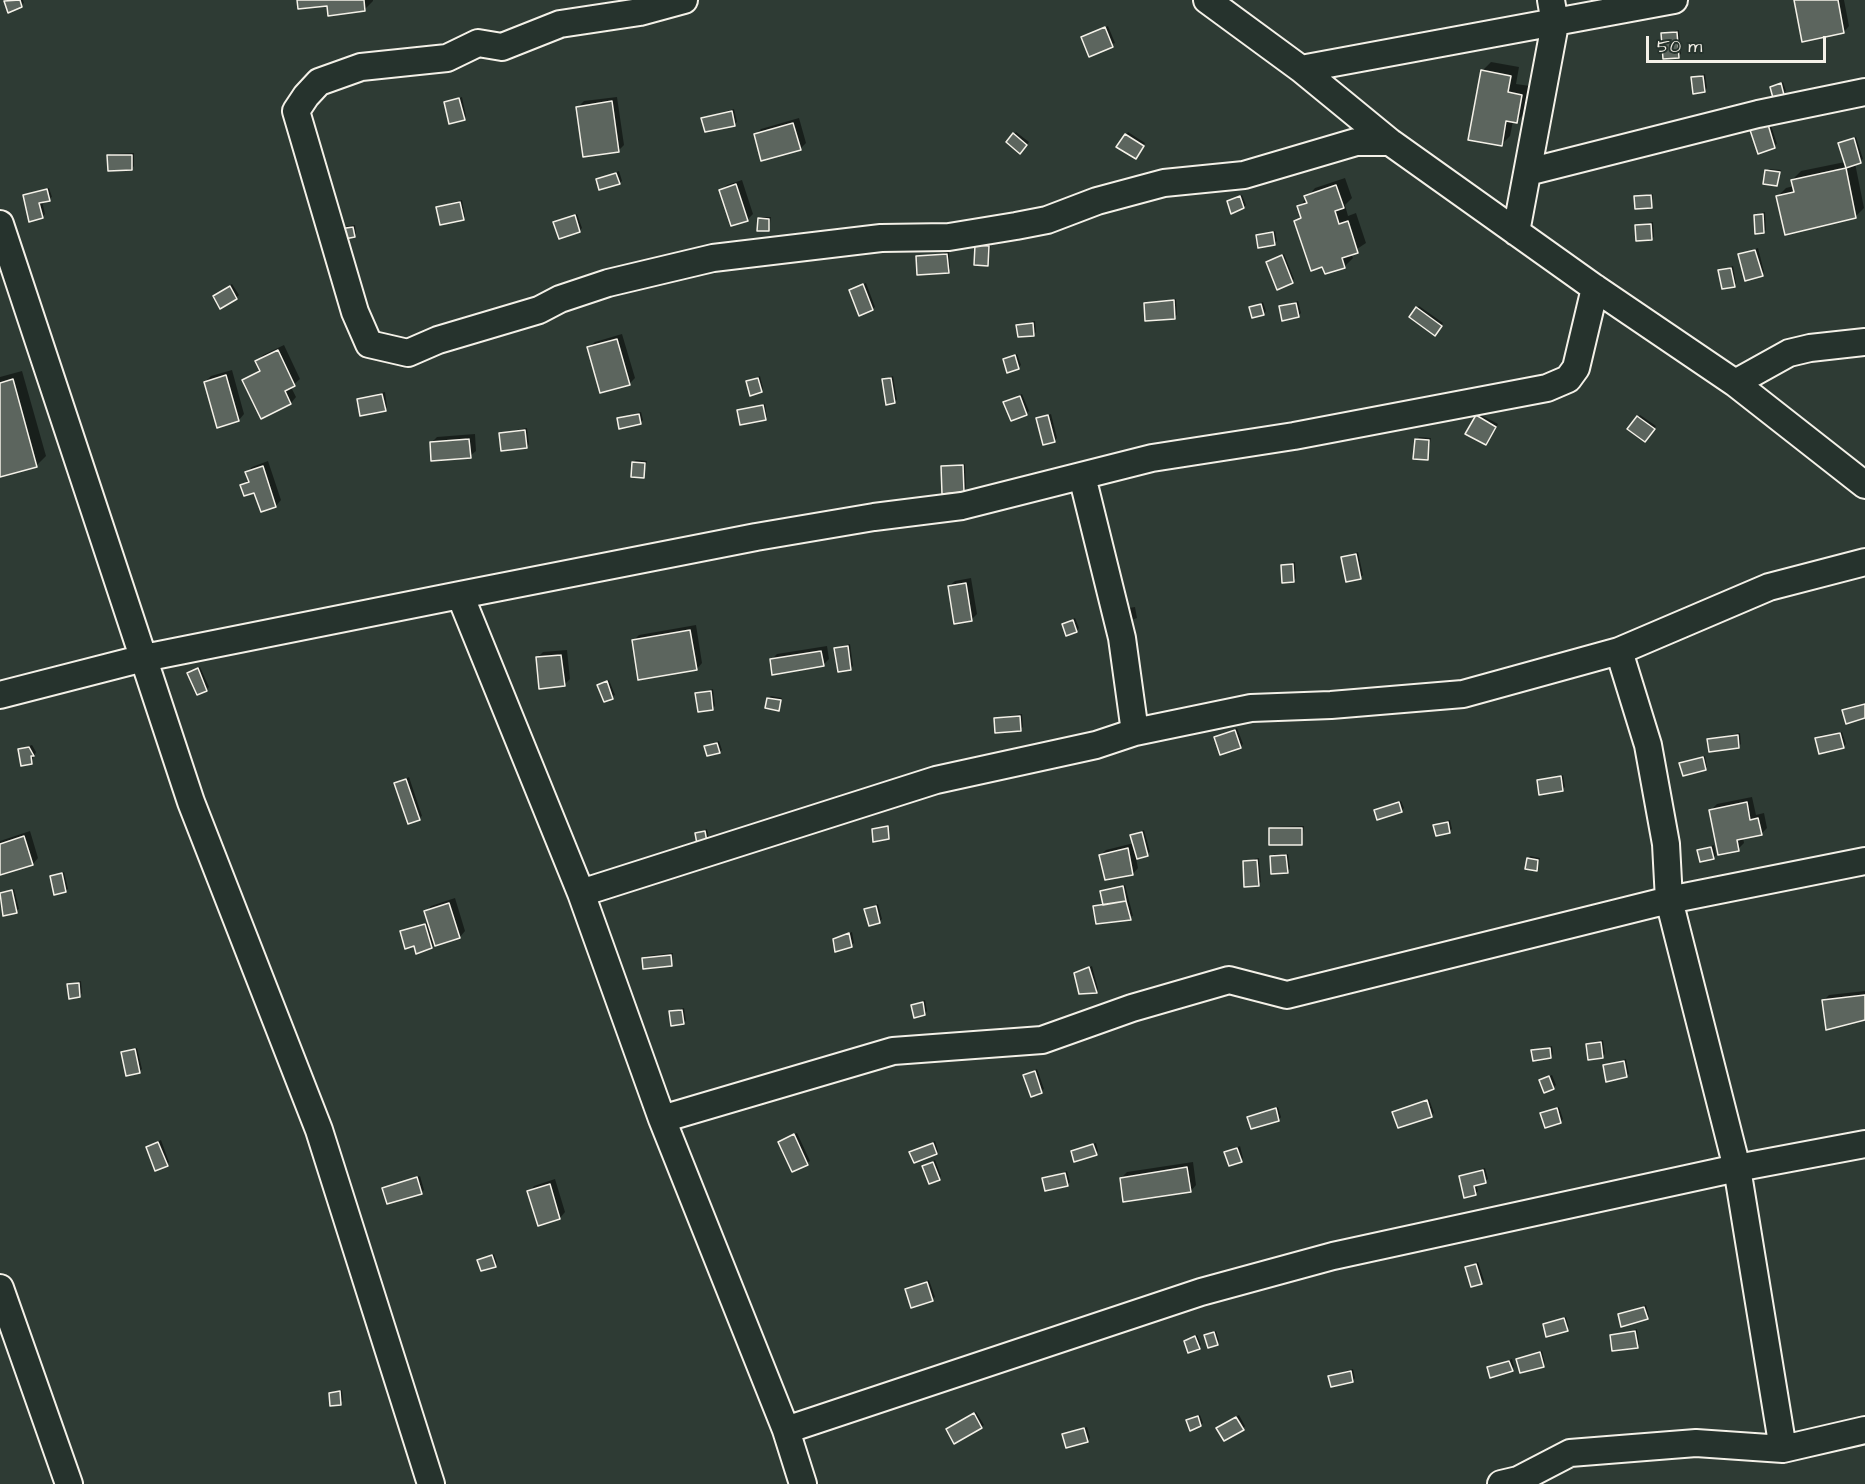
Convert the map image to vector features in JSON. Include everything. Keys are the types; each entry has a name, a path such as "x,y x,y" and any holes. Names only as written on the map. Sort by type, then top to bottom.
{"street":[{"path":"684,0 640,12 560,24 502,47 478,43 447,58 361,67 319,82 306,96 296,111 351,302 369,344 408,353 438,340 539,310 560,299 608,283 713,258 881,238 949,237 1016,226 1047,220 1097,201 1164,183 1244,175 1356,142 1390,142"},
{"path":"1207,0 1301,69 1390,142 1595,288 1736,383 1865,485"},
{"path":"1301,69 1553,12 1674,0"},
{"path":"1516,232 1528,172 1553,12"},
{"path":"1528,172 1758,114 1865,92"},
{"path":"0,224 190,802 319,1130 431,1484"},
{"path":"0,695 144,658 460,595 767,535 962,506 1152,458 1294,436 1547,388 1568,379 1576,368 1595,288"},
{"path":"1736,383 1789,353 1810,348 1865,342"},
{"path":"1082,476 1122,638 1136,732"},
{"path":"581,893 936,780 1096,745 1136,732 1251,708 1331,705 1463,694 1619,651 1769,587 1865,562"},
{"path":"460,595 581,893 662,1119 786,1430 803,1484"},
{"path":"1619,651 1648,745 1666,844 1670,900 1737,1168 1783,1449"},
{"path":"662,1119 893,1051 1042,1040 1132,1008 1229,980 1287,995 1670,900 1865,861"},
{"path":"786,1430 1201,1292 1333,1256 1737,1168 1865,1144"},
{"path":"0,1288 69,1484"},
{"path":"1501,1484 1518,1480 1570,1453 1696,1443 1783,1449 1865,1430"}],"building":[{"path":"20,0 22,7 8,13 4,1"},
{"path":"297,0 364,0 365,11 328,16 327,6 298,9"},
{"path":"1794,0 1838,0 1844,33 1802,42"},
{"path":"1105,27 1113,47 1089,57 1081,37"},
{"path":"1677,32 1679,58 1663,59 1661,33"},
{"path":"1481,70 1511,76 1508,92 1522,95 1517,123 1506,121 1502,146 1468,140"},
{"path":"1703,76 1705,92 1693,94 1691,77"},
{"path":"1781,83 1784,95 1773,98 1770,87"},
{"path":"459,98 465,120 449,124 444,102"},
{"path":"612,101 619,152 583,157 576,107"},
{"path":"732,111 735,126 705,132 701,118"},
{"path":"1767,121 1775,148 1758,154 1749,127"},
{"path":"793,123 801,150 761,161 754,134"},
{"path":"1013,133 1027,145 1020,154 1006,142"},
{"path":"1125,134 1144,146 1136,159 1116,147"},
{"path":"1854,138 1861,163 1846,168 1838,143"},
{"path":"107,155 132,155 132,170 108,171"},
{"path":"1846,168 1856,218 1785,235 1776,196 1794,192 1791,180"},
{"path":"1765,170 1780,172 1777,186 1763,184"},
{"path":"616,173 620,184 599,190 596,179"},
{"path":"736,184 748,221 731,226 719,190"},
{"path":"1336,185 1344,208 1335,211 1339,224 1348,221 1358,253 1342,258 1345,268 1325,274 1322,267 1311,271 1294,221 1301,218 1297,206 1307,203 1304,196"},
{"path":"47,189 50,201 39,203 43,218 29,222 23,195"},
{"path":"1651,195 1652,208 1635,209 1634,196"},
{"path":"1240,196 1244,208 1231,214 1227,201"},
{"path":"460,202 464,220 440,225 436,207"},
{"path":"1763,214 1764,233 1755,234 1754,215"},
{"path":"575,215 580,232 559,239 553,222"},
{"path":"758,218 769,219 769,231 757,231"},
{"path":"1651,224 1652,240 1636,241 1635,225"},
{"path":"353,227 355,237 334,241 332,230"},
{"path":"1273,232 1275,245 1258,248 1256,235"},
{"path":"975,245 989,246 988,266 974,265"},
{"path":"1755,250 1763,276 1745,281 1738,254"},
{"path":"947,254 949,273 917,275 916,256"},
{"path":"1282,255 1293,283 1277,290 1266,262"},
{"path":"1731,268 1735,287 1722,289 1718,270"},
{"path":"863,284 873,310 859,316 849,290"},
{"path":"230,286 237,299 220,309 213,296"},
{"path":"1174,300 1175,319 1145,321 1144,303"},
{"path":"1296,303 1299,317 1282,321 1279,306"},
{"path":"1261,304 1264,315 1252,318 1249,307"},
{"path":"1416,307 1442,326 1435,336 1409,317"},
{"path":"1033,323 1034,336 1018,337 1016,325"},
{"path":"617,339 630,385 600,393 587,347"},
{"path":"278,350 295,386 285,391 291,404 261,419 242,380 260,371 255,361"},
{"path":"1015,355 1019,369 1007,373 1003,359"},
{"path":"226,375 239,421 217,428 204,382"},
{"path":"758,378 762,392 750,396 746,381"},
{"path":"891,378 895,403 886,405 882,379"},
{"path":"13,379 37,467 0,477 0,383"},
{"path":"382,394 386,411 360,416 357,399"},
{"path":"1020,396 1027,415 1011,421 1003,402"},
{"path":"763,405 766,420 740,425 737,410"},
{"path":"639,414 641,424 619,429 617,418"},
{"path":"1048,415 1055,442 1043,445 1036,418"},
{"path":"1476,415 1496,427 1486,445 1465,434"},
{"path":"1637,416 1655,429 1645,442 1627,429"},
{"path":"525,430 527,448 501,451 499,433"},
{"path":"469,439 471,458 431,461 430,442"},
{"path":"1415,439 1429,440 1428,460 1413,459"},
{"path":"632,462 645,463 644,478 631,477"},
{"path":"963,465 964,492 942,494 941,466"},
{"path":"263,466 276,507 261,512 254,493 244,496 240,485 249,482 245,472"},
{"path":"1356,554 1361,579 1346,582 1341,557"},
{"path":"1293,564 1294,582 1282,583 1281,565"},
{"path":"966,583 972,621 954,624 948,586"},
{"path":"1073,620 1077,632 1066,636 1062,624"},
{"path":"690,630 697,670 638,680 632,640"},
{"path":"848,646 851,670 838,672 834,648"},
{"path":"821,651 824,666 772,675 770,659"},
{"path":"561,655 565,686 539,689 536,657"},
{"path":"198,668 207,691 197,695 187,673"},
{"path":"607,681 613,699 604,702 597,685"},
{"path":"711,691 713,710 698,712 695,693"},
{"path":"767,698 781,700 779,711 765,708"},
{"path":"1865,704 1865,718 1846,724 1842,710"},
{"path":"1020,716 1021,731 995,733 994,718"},
{"path":"1235,730 1241,748 1220,755 1214,737"},
{"path":"1840,733 1844,748 1819,754 1815,738"},
{"path":"1738,735 1739,748 1709,752 1707,739"},
{"path":"717,743 720,753 707,756 704,746"},
{"path":"29,747 34,756 31,756 32,764 21,766 18,749"},
{"path":"1703,757 1706,770 1683,776 1679,763"},
{"path":"1561,776 1563,791 1539,795 1537,780"},
{"path":"406,779 420,820 408,824 394,783"},
{"path":"1399,802 1402,812 1377,820 1374,810"},
{"path":"1747,802 1750,820 1758,818 1762,835 1737,840 1739,851 1718,855 1709,810"},
{"path":"1448,822 1450,833 1436,836 1433,825"},
{"path":"888,826 889,839 873,842 872,829"},
{"path":"1269,828 1302,828 1302,845 1269,845"},
{"path":"705,831 707,842 697,844 695,833"},
{"path":"1142,832 1148,856 1137,859 1130,835"},
{"path":"24,836 33,865 0,875 0,844"},
{"path":"1711,847 1714,859 1700,862 1697,850"},
{"path":"1128,848 1133,875 1105,880 1099,855"},
{"path":"1286,855 1288,873 1271,874 1270,856"},
{"path":"1527,858 1538,860 1537,871 1525,869"},
{"path":"1257,860 1259,886 1244,887 1243,861"},
{"path":"62,873 66,892 54,895 50,876"},
{"path":"1123,886 1126,901 1103,905 1100,891"},
{"path":"12,890 17,913 3,916 0,893"},
{"path":"1126,901 1131,920 1096,924 1093,906"},
{"path":"449,903 460,938 435,946 424,911"},
{"path":"876,906 880,923 869,926 864,909"},
{"path":"425,924 432,948 416,954 414,946 405,949 400,931"},
{"path":"849,933 852,947 835,952 833,939"},
{"path":"671,955 672,966 643,969 642,958"},
{"path":"1089,967 1097,993 1079,994 1074,973"},
{"path":"79,983 80,997 69,999 67,984"},
{"path":"1865,995 1865,1020 1826,1030 1822,1000"},
{"path":"923,1002 925,1015 914,1018 911,1005"},
{"path":"682,1010 684,1024 671,1026 669,1011"},
{"path":"1601,1042 1603,1058 1588,1060 1586,1044"},
{"path":"1550,1048 1551,1058 1533,1061 1531,1050"},
{"path":"135,1049 140,1073 126,1076 121,1052"},
{"path":"1624,1061 1627,1077 1606,1082 1603,1065"},
{"path":"1035,1071 1042,1093 1031,1097 1023,1075"},
{"path":"1549,1076 1554,1089 1544,1093 1539,1080"},
{"path":"1427,1100 1432,1117 1398,1128 1392,1112"},
{"path":"1276,1108 1279,1121 1251,1129 1247,1117"},
{"path":"1557,1108 1561,1123 1545,1128 1540,1113"},
{"path":"794,1134 808,1165 792,1172 778,1142"},
{"path":"158,1142 168,1166 155,1171 146,1147"},
{"path":"933,1143 937,1154 914,1163 909,1152"},
{"path":"1093,1144 1097,1155 1074,1162 1071,1151"},
{"path":"1237,1148 1242,1162 1229,1166 1224,1152"},
{"path":"933,1162 940,1180 929,1184 922,1166"},
{"path":"1187,1167 1191,1192 1123,1202 1120,1178"},
{"path":"1483,1170 1486,1183 1474,1186 1476,1195 1464,1198 1459,1176"},
{"path":"1065,1173 1068,1186 1045,1191 1042,1178"},
{"path":"417,1177 422,1194 387,1204 382,1188"},
{"path":"550,1184 560,1219 538,1226 527,1191"},
{"path":"492,1255 496,1267 481,1271 477,1260"},
{"path":"1476,1264 1482,1284 1471,1287 1465,1267"},
{"path":"927,1282 933,1301 911,1308 905,1289"},
{"path":"1644,1307 1648,1319 1621,1327 1618,1314"},
{"path":"1564,1318 1568,1331 1546,1337 1543,1324"},
{"path":"1635,1331 1638,1348 1612,1351 1610,1335"},
{"path":"1214,1332 1218,1345 1208,1348 1204,1335"},
{"path":"1195,1336 1200,1349 1188,1353 1184,1341"},
{"path":"1540,1352 1544,1367 1520,1373 1516,1359"},
{"path":"1509,1361 1513,1371 1490,1378 1487,1367"},
{"path":"1351,1371 1353,1382 1331,1387 1328,1376"},
{"path":"340,1391 341,1405 330,1406 329,1393"},
{"path":"974,1413 982,1428 954,1444 946,1429"},
{"path":"1198,1416 1201,1426 1190,1431 1186,1420"},
{"path":"1236,1417 1244,1430 1224,1441 1216,1428"},
{"path":"1084,1428 1088,1442 1066,1448 1062,1434"}]}
